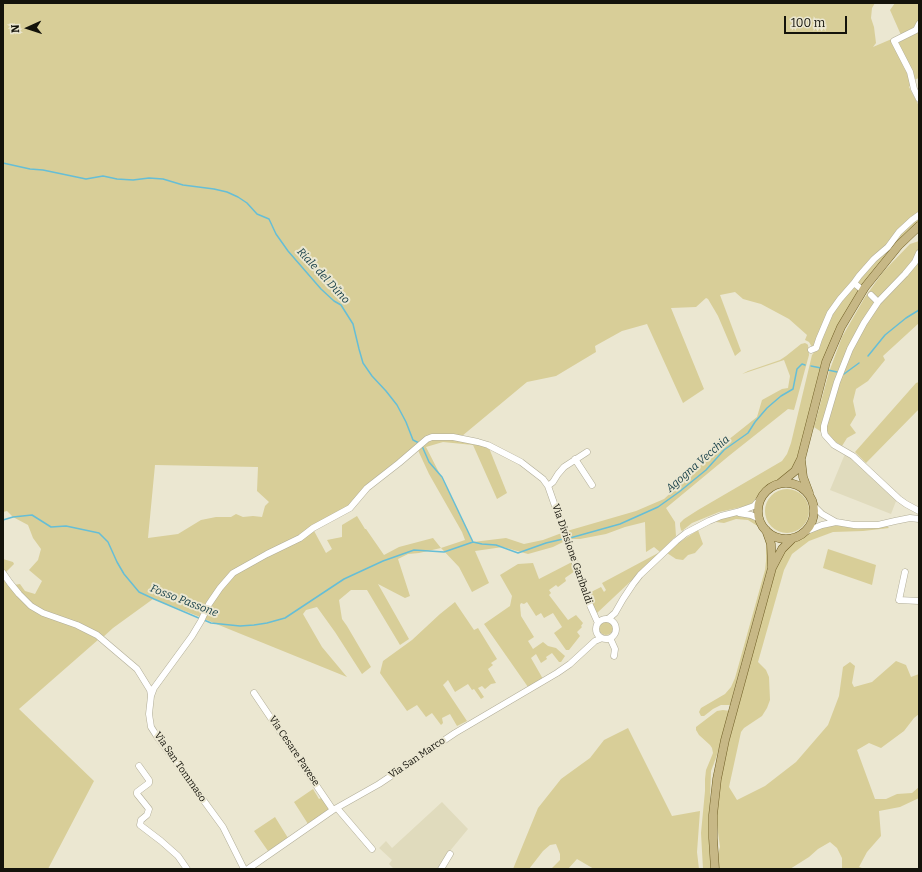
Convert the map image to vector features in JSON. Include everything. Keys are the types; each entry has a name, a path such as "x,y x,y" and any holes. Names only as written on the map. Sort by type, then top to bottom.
{"main road":[{"path":"780,484 795,471 801,459 826,362 841,327 865,287 899,245 919,226"},
{"path":"765,529 778,537 786,539 793,538 802,534 812,521 814,505 803,477 801,459"},
{"path":"772,568 772,544 760,520 759,504 762,497 766,491 772,487 788,483 803,489 809,495"},
{"path":"715,869 712,815 717,779 725,740 772,568 782,549 793,538"}],"street":[{"path":"919,24 916,30 894,41 910,72 914,89 919,99"},
{"path":"811,350 816,348 830,313 840,299 871,262 888,247 899,232 919,215"},
{"path":"919,253 915,262 878,302 864,323 850,349 837,382 824,426 825,435 834,445 853,456 899,499 919,510"},
{"path":"854,282 860,288"},
{"path":"871,295 878,302"},
{"name":"Via San Tommaso","path":"244,869 223,827 151,727 149,714 151,696 154,688 192,636 209,604 220,588 233,573 300,538 313,528 350,508 367,488 427,439 432,437 453,437 488,445 520,462 542,479 548,486"},
{"path":"548,486 553,482 564,467 587,452"},
{"path":"575,459 592,485"},
{"name":"Via Divisione Garibaldi","path":"548,486 589,603 598,623"},
{"path":"608,619 615,613 636,580 676,540 709,520 754,506 762,497"},
{"path":"814,505 822,514 836,522"},
{"path":"737,512 751,515 760,520"},
{"path":"802,534 822,524 836,522 867,526 878,525 895,520 910,518 919,519"},
{"path":"905,572 899,600 919,601"},
{"path":"3,573 19,594 31,606 43,613 78,625 97,636 137,669 150,690 151,696"},
{"path":"614,623 612,620 602,619 596,627 596,632 602,638 607,639 613,636 616,632 614,623 615,613"},
{"name":"Via San Marco","path":"586,649 594,639 596,632"},
{"name":"Via San Marco","path":"248,869 335,809 379,784 455,733 570,664 595,641 602,638"},
{"path":"610,638 615,649 614,656"},
{"name":"Via Cesare Pavese","path":"254,693 316,785 335,809 372,849"},
{"path":"138,766 149,780 149,783 137,792 149,809 147,815 140,820 140,825 178,856 187,869"},
{"path":"441,869 450,854"}],"shaded area":[{"path":"3,3 875,3 872,8 871,18 876,43 873,47 901,35 890,10 895,3 919,3 919,23 907,32 918,27 919,28 919,78 913,80 909,87 919,106 919,213 897,230 887,247 872,258 841,295 830,311 812,347 809,342 805,340 807,335 789,319 761,304 743,299 735,292 720,295 741,351 735,356 718,316 706,298 696,307 671,308 704,389 683,403 647,324 622,331 595,346 596,352 556,376 527,382 462,436 479,439 490,444 489,448 507,493 497,499 473,445 443,442 426,447 473,542 506,538 524,544 543,540 567,531 636,511 664,499 718,448 757,417 762,400 782,389 788,388 790,376 784,360 742,374 780,360 801,344 807,344 809,355 794,410 788,409 666,508 675,522 676,536 660,552 654,547 646,552 645,522 606,534 580,539 569,539 553,547 528,554 503,547 475,551 489,583 472,592 459,567 441,548 408,554 398,559 410,596 405,598 378,584 409,639 400,645 367,590 351,590 339,600 342,619 371,667 362,674 317,607 306,610 303,614 322,647 347,677 204,619 208,612 203,607 206,612 203,618 153,599 113,628 101,639 78,624 44,612 32,605 14,585 20,584 25,591 35,594 42,581 29,570 38,560 41,549 33,538 28,525 13,517 7,511 3,512","holes":["416,446 429,474 465,540 441,548 433,538 399,547 384,555 357,516 342,525 342,537 327,540 332,549 326,553 313,529 301,539 284,546 248,565 267,553 300,537 312,528 350,507 365,488","155,465 258,467 257,491 269,502 265,506 262,517 243,517 236,514 231,517 216,517 201,520 178,534 148,538"]},
{"path":"919,217 919,222 862,287 857,282 901,232"},
{"path":"919,241 919,323 883,356 885,360 868,381 856,389 853,401 856,415 850,425 856,433 847,438 842,446 814,427 829,372 842,337 865,297 883,272 910,244"},
{"path":"854,286 859,289 842,319 797,461 793,469 769,487 753,503 719,512 692,523 682,531 680,523 684,519 782,461 787,454 812,355 817,349 832,314 849,289"},
{"path":"919,382 919,409 866,463 855,452 916,383"},
{"path":"847,449 898,496 891,514 830,490"},
{"path":"787,489 799,493 805,499 809,511 805,523 799,529 787,533 775,529 769,523 765,511 769,499 775,493"},
{"path":"736,515 755,519 763,528 767,537 768,566 730,705 721,705 704,716 701,716 699,712 701,708 725,694 731,687 735,678 765,570 766,544 762,530 759,527 748,520 736,519 724,523 716,522 717,520"},
{"path":"830,524 858,529 887,526 889,528 833,532 809,541 792,554 784,570 758,662 766,670 769,677 770,700 762,716 744,728 741,732 729,787 737,800 765,786 796,762 828,725 839,696 843,667 850,662 855,666 852,683 854,687 872,682 896,661 906,665 911,677 919,674 919,714 904,731 881,748 869,743 857,750 875,799 886,799 897,794 912,793 919,787 919,798 900,807 879,811 881,836 867,852 859,867 865,869 842,869 842,858 837,848 830,842 790,869 719,869 718,854 720,847 717,825 717,797 727,748 776,569 782,554 790,544 809,531"},
{"path":"698,530 703,544 695,553 688,555 683,560 676,559 667,553 677,544"},
{"path":"828,549 876,565 872,585 823,568"},
{"path":"660,552 596,614 589,593 601,587 604,592 606,590 602,583"},
{"path":"3,559 13,562 14,564 5,573 14,585 9,584 31,607 43,614 77,625 99,639 19,709 94,781 48,869 3,869"},
{"path":"572,562 575,571 565,578 566,581 558,587 556,585 549,590 551,593 549,595 568,620 576,615 583,623 581,626 582,627 577,632 580,636 569,650 566,650 554,633 562,627 553,613 544,618 541,613 536,616 527,602 524,604 521,603 520,605 521,616 534,637 528,641 533,649 543,642 548,646 556,648 565,656 561,662 559,662 552,653 541,663 536,654 531,658 543,679 528,687 484,624 510,606 512,596 500,575 518,564 533,563 539,579"},
{"path":"455,602 474,630 478,628 497,659 491,663 493,665 488,669 496,683 491,684 485,689 482,686 478,688 484,697 481,699 474,689 472,690 468,684 455,692 448,680 443,685 467,721 457,726 450,714 442,718 443,723 441,725 432,713 426,717 417,705 407,711 380,673 383,661 412,640"},
{"path":"603,621 609,621 613,625 613,631 609,635 603,635 599,631 599,625"},
{"path":"717,711 730,711 711,771 709,828 711,869 703,869 701,833 705,779 706,770 713,753 712,748 699,735 696,727"},
{"path":"628,728 672,816 700,811 697,852 699,869 594,869 577,859 568,869 551,869 560,860 560,854 556,844 550,845 543,851 529,869 513,869 538,808 561,779 590,758 604,740"},
{"path":"313,789 319,799 323,797 331,809 308,824 294,802"},
{"path":"442,802 468,829 449,852 438,869 394,869 389,864 392,860 379,848 386,841 392,848"},
{"path":"275,817 288,838 268,851 254,831"}],"waterway":[{"name":"Riale del Dűno","path":"3,163 86,179 103,176 133,180 149,178 163,179 183,185 227,192 247,203 257,214 269,219 276,234 288,251 321,289 334,301 341,305 353,324 363,363 397,405 413,440 419,443"},
{"name":"Agogna Vecchia","path":"868,356 885,335 906,318 919,310"},
{"name":"Agogna Vecchia","path":"844,374 859,363"},
{"name":"Agogna Vecchia","path":"570,538 620,524 658,507 679,492 706,470 724,450 748,433 767,408 781,396 793,389 797,369 802,364 805,365"},
{"name":"Agogna Vecchia","path":"811,366 821,368"},
{"name":"Agogna Vecchia","path":"828,370 837,372"},
{"name":"Riale del Dűno","path":"422,446 429,462 442,477 473,542"},
{"name":"Fosso Passone","path":"3,520 13,517 32,515 51,527 66,526 99,533 108,542 124,574 139,592 201,619"},
{"name":"Fosso Passone","path":"204,620 211,623 240,626 267,623 285,618 344,579 383,561 414,550 444,552 473,542 496,545 518,553 546,543 563,539"}]}
